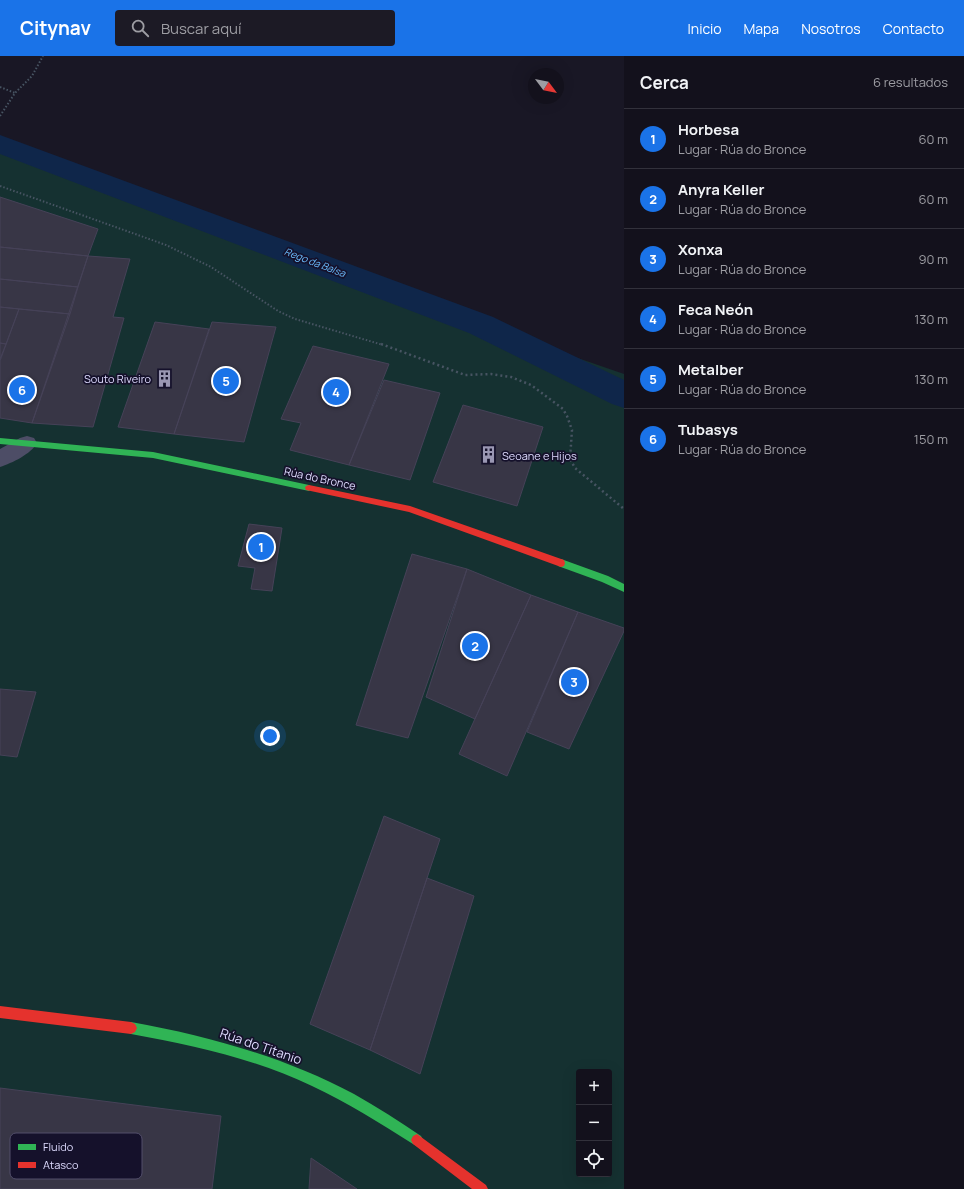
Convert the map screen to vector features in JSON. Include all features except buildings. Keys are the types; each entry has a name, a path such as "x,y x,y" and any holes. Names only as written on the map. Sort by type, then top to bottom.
{"street":[{"name":"Rúa do Bronce","path":"0,441 152,455 410,509 605,579 624,588"},
{"path":"0,459 27,443"},
{"name":"Rúa do Titanio","path":"0,1012 155,1032 210,1043 259,1057 306,1076 359,1102 412,1136 482,1189"}],"path":[{"path":"0,116 15,93 32,76 43,56"},
{"path":"0,87 15,93"},
{"path":"0,186 33,199 166,244 211,267 267,305 295,319 380,344 465,375 491,374 505,376 531,385 563,409 567,416 572,430 570,459 575,468 624,509"}],"green space":[{"path":"0,146 282,256 624,374 624,1189 0,1189"}],"waterway":[{"name":"Rego da Balsa","path":"0,144 481,325 624,395"}],"traffic: fast":[{"path":"0,441 153,455 309,488"},
{"path":"561,563 605,579 624,588"},
{"path":"131,1028 209,1044 245,1054 281,1067 350,1098 417,1140"}],"traffic: jam":[{"path":"309,488 410,509 561,563"},
{"path":"0,1012 131,1028"},
{"path":"417,1140 482,1189"}],"place":[{"name":"Souto Riveiro","path":"164,378"},
{"name":"Metalber","path":"226,381"},
{"name":"Tubasys","path":"22,390"},
{"name":"Feca Neón","path":"336,392"},
{"name":"Seoane e Hijos","path":"489,455"},
{"name":"Horbesa","path":"261,547"},
{"name":"Anyra Keller","path":"475,646"},
{"name":"Xonxa","path":"574,682"}]}
